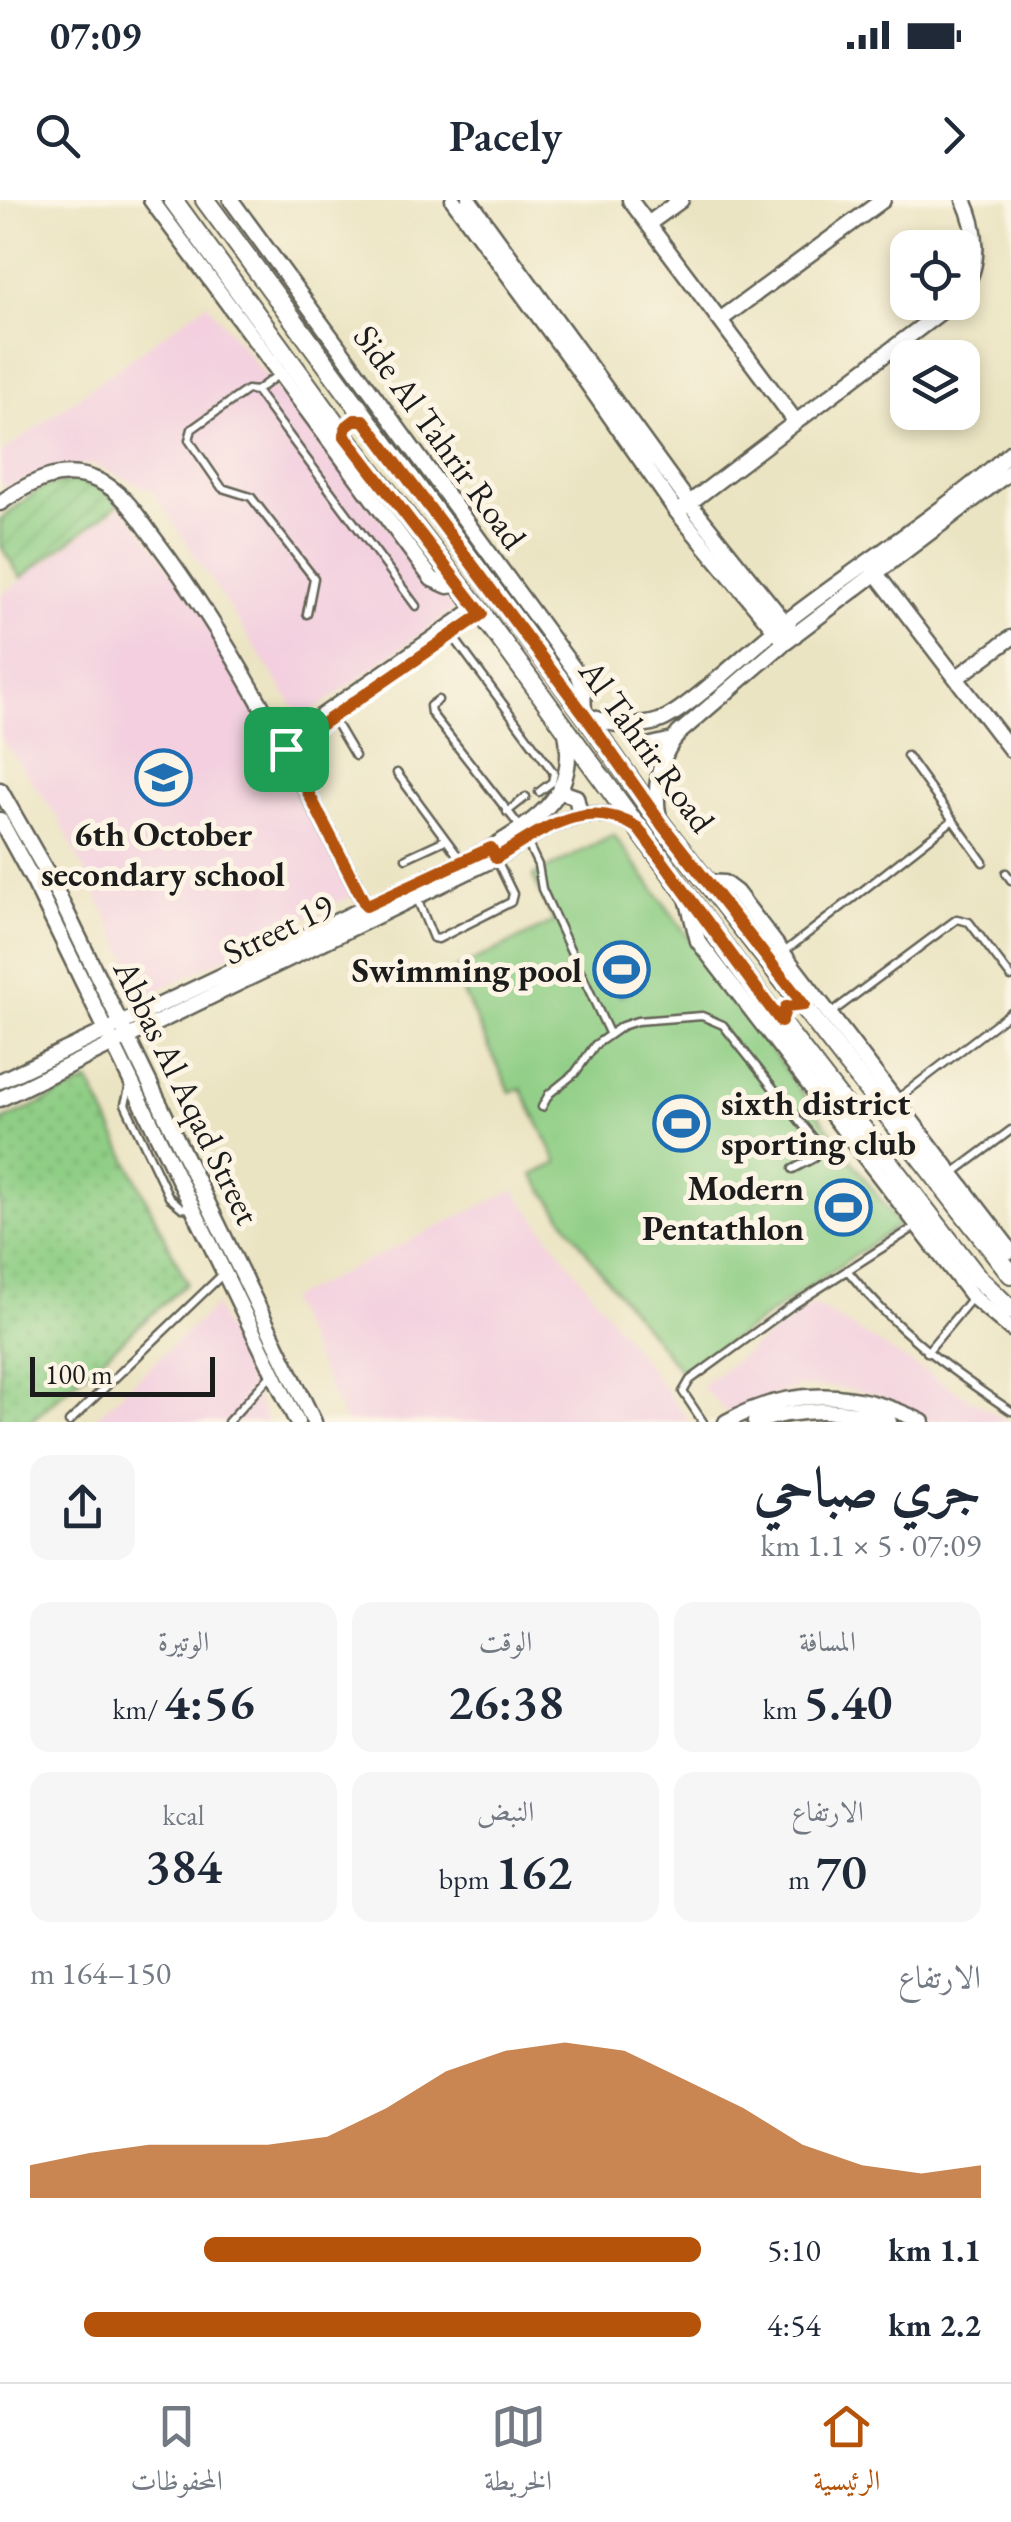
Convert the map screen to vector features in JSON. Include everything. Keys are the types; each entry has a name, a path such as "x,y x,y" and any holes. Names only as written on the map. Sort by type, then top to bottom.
{"street":[{"name":"Side Al Tahrir Road","path":"151,200 432,579 448,586 460,584"},
{"name":"Al Tahrir Road","path":"173,200 344,435 460,584 752,985 978,1278 1011,1310"},
{"name":"Al Tahrir Road","path":"204,200 661,823 706,882 778,959 804,1005 1011,1274"},
{"name":"Side Al Tahrir Road","path":"231,200 579,676 584,688 584,714"},
{"path":"630,200 796,422"},
{"path":"648,224 681,200"},
{"path":"720,320 883,200"},
{"path":"964,200 974,230"},
{"path":"462,202 683,508 785,633"},
{"path":"195,260 224,271"},
{"path":"683,508 930,320"},
{"path":"315,395 327,396 338,384"},
{"path":"344,435 352,421 364,420"},
{"path":"872,568 1011,452"},
{"path":"584,714 609,723 636,725 668,717 1011,471"},
{"path":"1,499 60,474 86,476 111,488 132,509 215,622 366,906"},
{"path":"872,568 1011,750"},
{"path":"636,725 635,740 643,747 672,740 785,633"},
{"path":"956,678 1011,638"},
{"path":"564,728 568,754 559,791 576,797 580,814 610,815 638,828"},
{"path":"661,823 658,787 662,762 672,740"},
{"name":"Abbas Al Aqad Street","path":"0,790 50,878 314,1422"},
{"name":"Street 19","path":"524,835 559,791"},
{"name":"Street 19","path":"124,1030 415,895 524,835 580,814"},
{"name":"Abbas Al Aqad Street","path":"0,820 35,884 297,1422"},
{"name":"Street 19","path":"0,1099 108,1038 366,906 461,861 493,853"},
{"path":"686,894 698,941 973,1296 1011,1329"},
{"path":"752,985 765,981 778,959 829,1014 1011,1250"},
{"path":"781,1022 786,1007 804,1005"},
{"name":"Street 19","path":"0,1082 108,1038"},
{"path":"987,1247 989,1225"},
{"path":"943,1256 946,1235"},
{"path":"726,1422 754,1408 802,1396 840,1396 922,1422"},
{"path":"755,1422 802,1410 875,1409 890,1422"}],"lane":[{"path":"280,373 256,391 243,392 192,429 189,440 222,488 251,496 314,578 307,614"},
{"path":"256,391 416,606"},
{"path":"283,745 478,609"},
{"path":"283,745 332,718 452,635 478,609"},
{"path":"452,635 554,773 552,782 539,792"},
{"path":"438,700 430,706 431,713 524,835 538,865 542,888 608,1034"},
{"path":"332,718 355,756"},
{"path":"907,756 983,862"},
{"path":"397,773 461,861"},
{"path":"508,812 526,797"},
{"path":"778,959 953,820"},
{"path":"406,858 445,840"},
{"path":"415,895 434,938 438,939 511,902 513,894 493,853"},
{"path":"829,1014 957,919 969,922 1011,977"},
{"path":"895,1101 1011,1012"},
{"path":"542,1107 549,1094 575,1073 608,1034 637,1021 702,1016 717,1020 818,1144 814,1158 793,1169"},
{"path":"951,1175 1011,1130"},
{"path":"703,1422 683,1392 685,1385 790,1307 919,1225"},
{"path":"848,1270 875,1305 927,1352 1011,1411"},
{"path":"69,1422 225,1272"},
{"path":"927,1352 973,1296"},
{"path":"228,1422 274,1372"}],"shaded area":[{"path":"207,303 454,610 302,719 153,492 93,464 59,468 5,488 0,480 0,454"},
{"name":"6th October secondary school","path":"123,505 222,636 355,894 146,996 59,819 0,737 0,596"},
{"path":"514,1190 690,1422 345,1422 287,1300"},
{"path":"811,1305 1008,1422 930,1422 877,1395 836,1387 799,1387 728,1414 701,1386"},
{"path":"215,1306 267,1422 91,1422"}],"green space":[{"path":"75,481 100,489 119,504 21,578 0,545 0,519 44,486"},
{"name":"sixth district sporting club","path":"614,835 899,1225 683,1374 601,1272 533,1175 558,1163 521,1088 510,1092 453,971 554,922 533,876"},
{"path":"89,1081 187,1283 30,1422 0,1422 0,1122"}],"water":[{"name":"Swimming pool","path":"621,944 642,984 620,996 599,955"}],"place":[{"name":"6th October secondary school","path":"163,778"},
{"name":"Swimming pool","path":"621,970"},
{"name":"sixth district sporting club","path":"682,1123"},
{"name":"Modern Pentathlon","path":"843,1208"}],"route":[{"path":"364,420 663,826 804,1005 786,1007 781,1022 638,828 610,815 573,815 496,858 491,848 366,906 286,749 482,614 344,435 352,421 364,420"}]}
